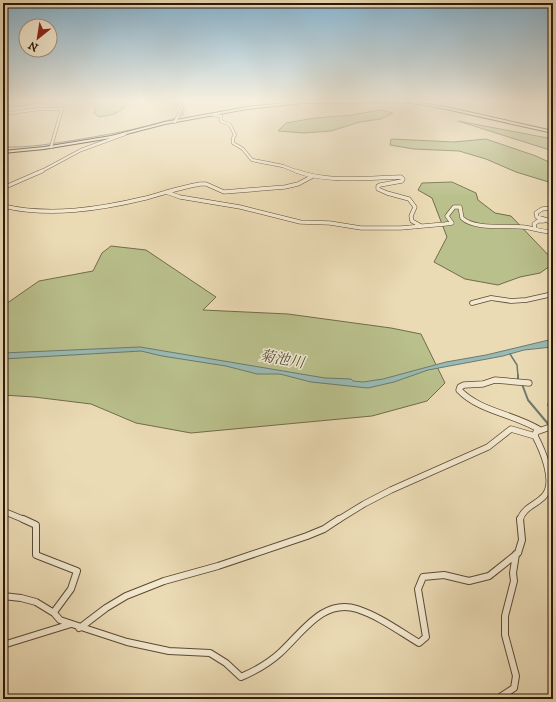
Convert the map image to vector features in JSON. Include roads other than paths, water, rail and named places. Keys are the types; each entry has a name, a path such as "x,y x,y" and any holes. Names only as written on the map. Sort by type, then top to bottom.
{"main road":[{"path":"3,152 51,147 130,133"}],"street":[{"path":"51,147 55,133"},
{"path":"234,133 235,135 232,142 243,149 252,160 283,166 314,176 339,178 401,177 403,179 402,180 380,185 378,188 383,192 408,199 415,207 411,216 412,221 421,226"},
{"path":"3,188 29,179 44,168 82,150 125,134"},
{"path":"3,206 22,210 67,211 108,205 166,192 179,187 200,184 206,184 224,192 281,188 292,186 314,176"},
{"path":"166,192 180,197 240,207 300,222 330,223 361,228 401,228 452,223 448,216 454,207 460,207 461,216 464,220 469,222 489,225 504,224 553,232"},
{"path":"552,224 537,217 536,213 542,209 553,208"},
{"path":"535,229 534,224 536,222 542,221 552,224"},
{"path":"472,303 491,298 511,301 526,300 553,294"},
{"path":"529,383 495,380 482,384 464,384 459,390 462,394 469,398 521,420 540,430"},
{"path":"553,404 551,405 553,411"},
{"path":"535,436 536,432 553,426"},
{"path":"79,628 106,608 126,596 142,589 218,566 324,529 364,504 391,490 488,447 496,442 506,429 512,427 535,436 543,451 550,482 546,494 522,513 520,520 522,540 516,554 513,574 514,581 505,616 505,635 516,676 514,688 497,699"},
{"path":"3,511 36,525 36,555 77,571 71,589 54,612"},
{"path":"3,596 21,598 36,602 54,612 60,620 79,628 92,630 127,642 169,651 210,653 226,663 241,677 249,674 279,654 313,620 328,609 341,606 356,608 419,643 426,637 418,589 422,577 444,575 476,580 489,576 516,554"},
{"path":"3,646 25,637 72,624"}],"water":[{"path":"553,339 552,347 524,350 503,356 428,370 394,382 368,388 311,382 280,374 257,374 226,366 162,356 141,351 3,359 3,353 140,347 325,378 351,379 353,381 363,382 383,379 446,362 486,355"}],"waterway":[{"path":"3,147 23,147 52,144 114,133"},
{"path":"510,354 517,365 518,376"},
{"path":"522,384 528,400 549,425"},
{"path":"551,428 553,434"}],"water label":[{"name":"菊池川","path":"282,359"}]}
